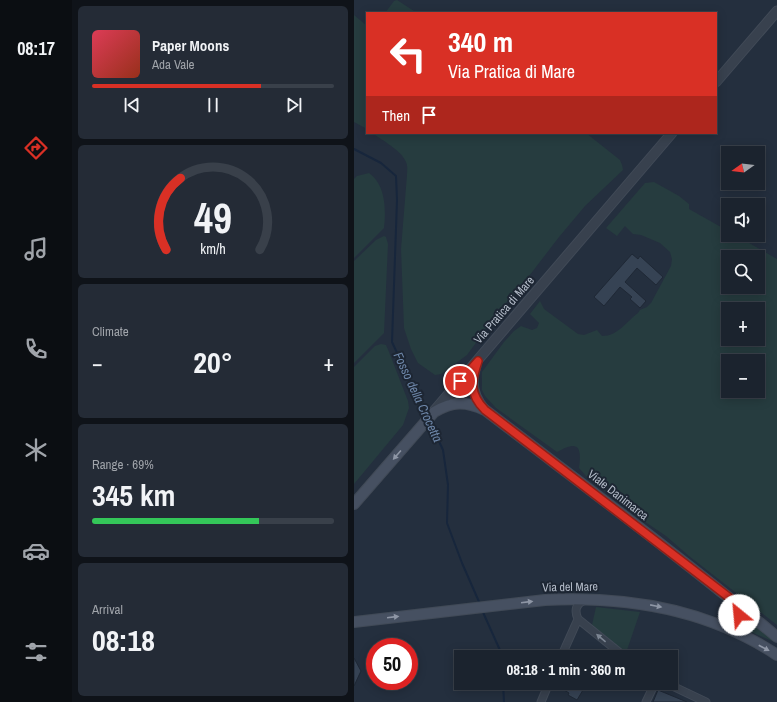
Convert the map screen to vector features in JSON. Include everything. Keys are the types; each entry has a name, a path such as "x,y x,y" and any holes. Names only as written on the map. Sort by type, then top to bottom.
{"main road":[{"name":"Viale Danimarca","path":"434,412 453,403 472,404 485,410 735,602 777,637"},
{"name":"Via Pratica di Mare","path":"354,504 434,412"},
{"name":"Via del Mare","path":"354,622 544,600 589,599 632,602 660,607 699,617 726,628 777,655"},
{"path":"726,628 733,626 738,621 739,615 735,602"}],"street":[{"path":"717,81 777,11"},
{"name":"Via Pratica di Mare","path":"434,412 671,134"},
{"name":"Viale Danimarca","path":"478,361 473,375 472,387 479,404 485,410"},
{"path":"589,599 580,602 576,607 578,619 616,650"},
{"path":"564,650 578,619"},
{"path":"678,689 706,702"},
{"path":"541,702 546,690"},
{"path":"646,702 651,690"}],"green space":[{"path":"397,0 415,12 386,12 394,1"},
{"path":"354,15 366,25 366,128 354,122"},
{"path":"374,134 587,134 620,160 623,170 585,206 516,293 499,309 467,355 441,374 435,375 418,363 411,349 404,328 401,249 407,164 404,158 386,142"},
{"path":"369,173 379,184 384,198 384,228 354,258 354,179 357,176"},
{"path":"654,182 679,196 689,204 689,209 721,227 721,242 747,242 761,250 721,250 721,294 765,294 765,252 777,259 777,625 689,556 666,536 632,513 586,476 579,468 580,455 577,447 570,446 557,452 496,408 485,396 482,390 482,372 504,342 521,326 532,330 537,328 539,323 530,314 540,301 544,309 578,334 584,335 597,330 602,336 613,334 622,328 640,310 647,307 651,303 671,266 672,259 670,252 660,243 641,235 633,234 625,226 617,236 606,228 645,183"},
{"path":"384,236 386,237 388,244 384,333 354,363 354,261 376,240"},
{"path":"381,344 386,345 408,401 409,408 403,425 354,484 354,367 375,346"},
{"path":"596,607 640,612 627,650 622,650 592,625"},
{"path":"744,615 777,641 777,643 737,626"}],"building":[{"path":"632,254 638,259 640,256 663,277 656,285 637,268 625,282 646,301 640,308 630,299 632,297 620,287 604,306 594,297"},
{"path":"354,658 361,671 354,686"},
{"path":"564,690 583,690 577,700 568,695 569,693"},
{"path":"658,690 687,702 653,702"}],"waterway":[{"name":"Fosso della Crocetta","path":"354,149 381,163 396,176 397,200 392,342 426,415"},
{"name":"Fosso della Crocetta","path":"430,422 443,450 448,485 447,523 462,563 480,604"},
{"name":"Fosso della Crocetta","path":"482,610 500,650"},
{"name":"Fosso della Crocetta","path":"503,690 504,702"}],"route":[{"path":"460,381 478,361 473,375 472,387 479,404 485,410 735,602 739,615"}]}
